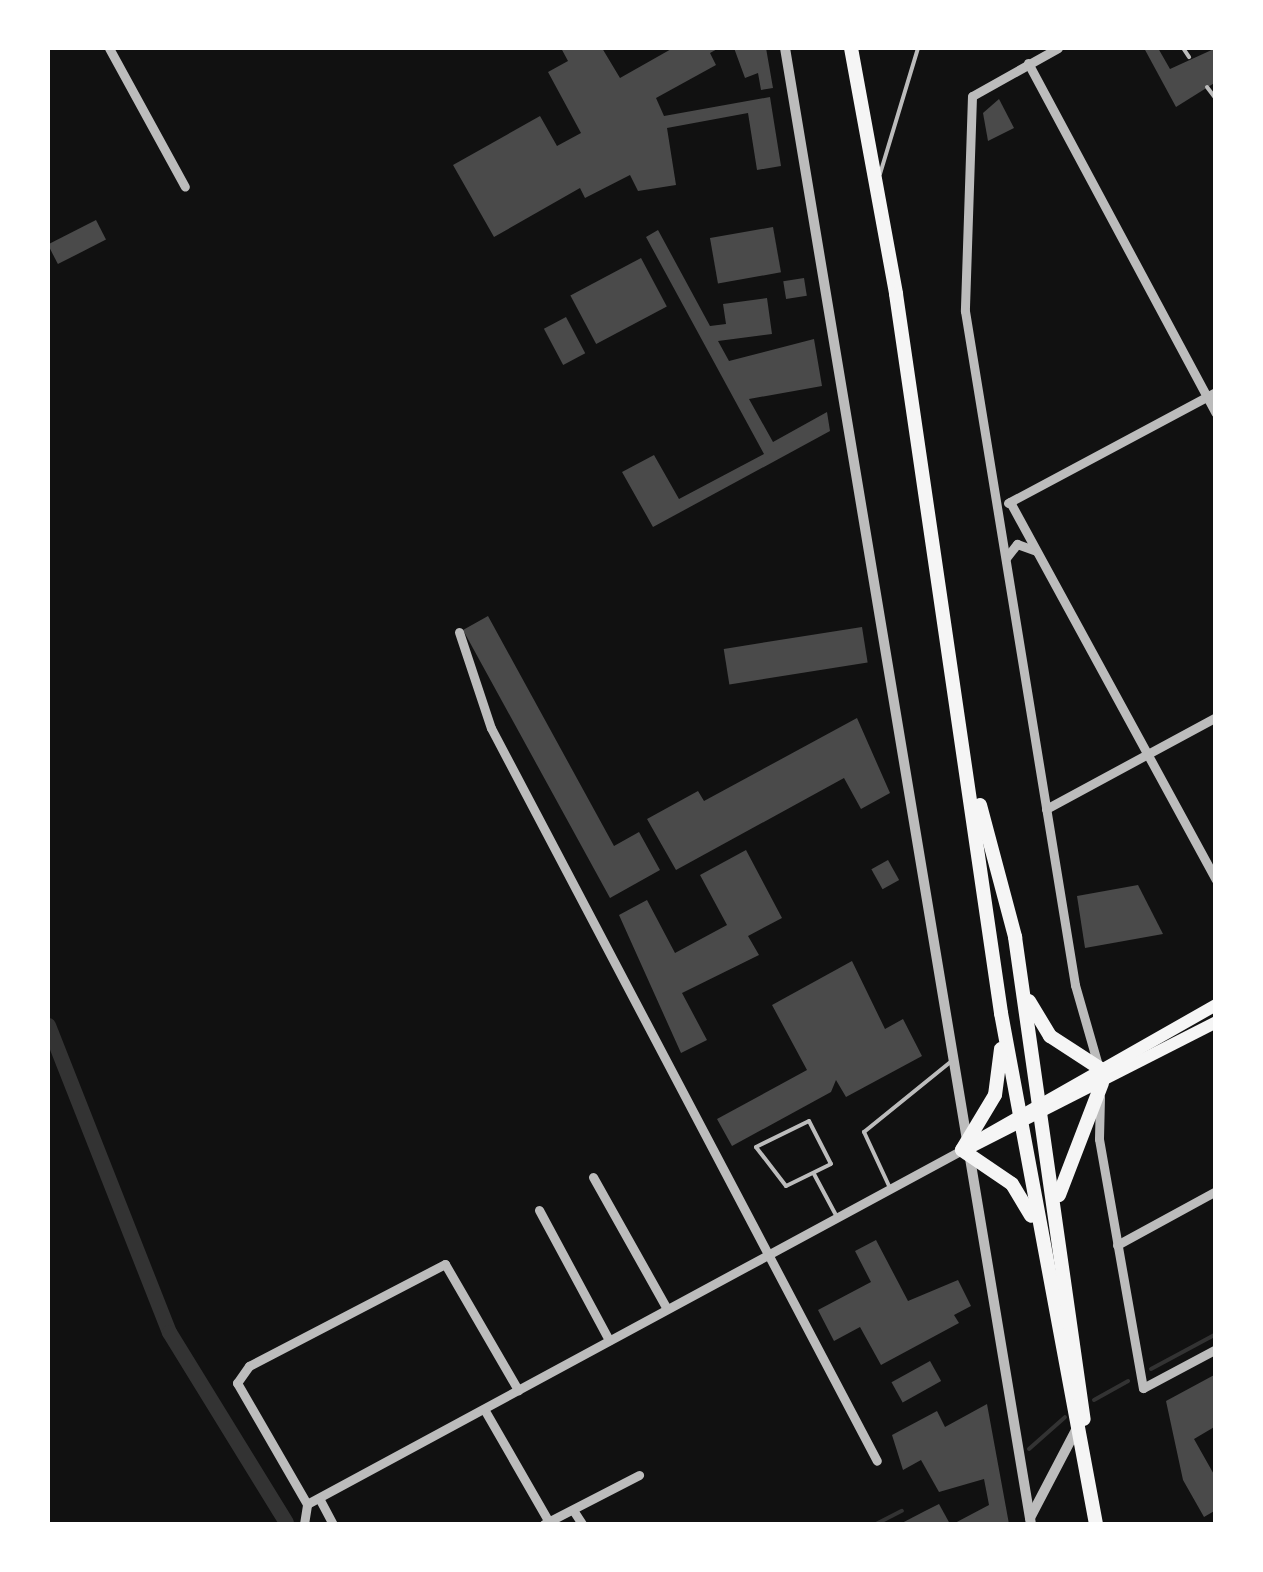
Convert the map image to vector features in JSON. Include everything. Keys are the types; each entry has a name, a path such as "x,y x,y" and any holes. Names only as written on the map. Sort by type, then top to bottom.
{"highway":[{"path":"850,48 878,189 1019,1119 1096,1524"},
{"path":"968,766 1022,985 1057,1216 1089,1484"},
{"path":"1022,985 1050,1036 1100,1076 1065,1163 1057,1216"},
{"path":"1002,1013 994,1095 962,1150 1012,1184 1038,1229"}],"main road":[{"path":"1100,1076 1216,1005"},
{"path":"962,1150 1100,1076 1216,1022"}],"street":[{"path":"109,48 185,187"},
{"path":"785,48 954,1060 962,1150 1031,1521"},
{"path":"1058,48 974,92 965,311 1046,809 1100,1076 1098,1138 1143,1388 1216,1348"},
{"path":"1028,62 1211,394 1216,413"},
{"path":"997,509 1211,394"},
{"path":"1010,502 1216,880"},
{"path":"1006,560 1017,544 1038,552"},
{"path":"459,632 492,728 877,1461"},
{"path":"1046,809 1216,717"},
{"path":"307,1504 962,1150"},
{"path":"593,1177 668,1309"},
{"path":"1117,1245 1216,1192"},
{"path":"539,1210 610,1340"},
{"path":"304,1524 307,1504 236,1383 249,1366 445,1264 518,1390"},
{"path":"484,1409 546,1523 639,1475"},
{"path":"1031,1521 1078,1424"},
{"path":"318,1498 334,1524"},
{"path":"574,1510 582,1524"}],"lane":[{"path":"878,189 918,48"},
{"path":"1184,48 1189,56"},
{"path":"1208,87 1216,99"},
{"path":"890,1189 864,1132 915,1082 954,1060"},
{"path":"809,1121 831,1161 814,1174 780,1183 756,1147 809,1121"},
{"path":"814,1174 836,1217"}],"building":[{"path":"561,48 602,48 620,78 673,48 719,48 710,53 716,65 656,98 664,116 770,97 781,166 757,170 748,113 667,128 676,185 638,191 630,175 585,198 580,188 494,237 453,165 540,116 557,146 581,133 548,72 568,61"},
{"path":"734,48 766,48 773,88 761,90 758,73 745,78"},
{"path":"1144,48 1158,48 1170,69 1216,48 1216,82 1176,107"},
{"path":"999,99 1014,128 988,141 983,113"},
{"path":"96,220 106,240 58,264 48,244"},
{"path":"773,227 781,272 718,283 710,238"},
{"path":"658,230 710,326 726,324 723,304 767,298 772,334 718,341 729,361 814,339 822,386 749,399 773,442 827,412 830,431 653,527 622,472 654,455 679,499 764,454 646,237"},
{"path":"641,258 667,307 596,344 570,296"},
{"path":"804,278 807,296 786,299 783,281"},
{"path":"566,317 585,353 563,365 544,329"},
{"path":"488,616 614,846 639,832 660,870 610,898 463,630"},
{"path":"862,627 868,663 729,684 724,649"},
{"path":"857,718 890,793 861,809 844,778 676,870 647,819 698,791 704,801"},
{"path":"746,850 782,918 748,936 759,955 682,993 707,1040 681,1053 619,915 647,900 675,953 727,925 700,875"},
{"path":"888,860 899,880 883,889 871,869"},
{"path":"1138,885 1163,934 1085,948 1077,896"},
{"path":"852,961 885,1029 903,1019 922,1056 846,1097 836,1080 831,1092 732,1146 717,1119 807,1070 772,1005"},
{"path":"876,1240 908,1301 958,1280 971,1306 954,1315 959,1323 881,1365 860,1327 834,1341 818,1310 871,1282 855,1251"},
{"path":"930,1361 941,1381 903,1402 892,1382"},
{"path":"1216,1374 1216,1426 1194,1439 1216,1478 1216,1510 1204,1517 1183,1480 1166,1401"},
{"path":"987,1404 1009,1524 953,1524 989,1505 984,1479 939,1492 921,1460 903,1470 892,1435 937,1411 945,1427"},
{"path":"939,1504 950,1524 900,1524 925,1511"}],"waterway":[{"path":"48,1025 169,1332 286,1522"},
{"path":"1151,1369 1216,1334"},
{"path":"1094,1400 1128,1381"},
{"path":"1029,1449 1065,1417"},
{"path":"876,1524 902,1511"}]}
